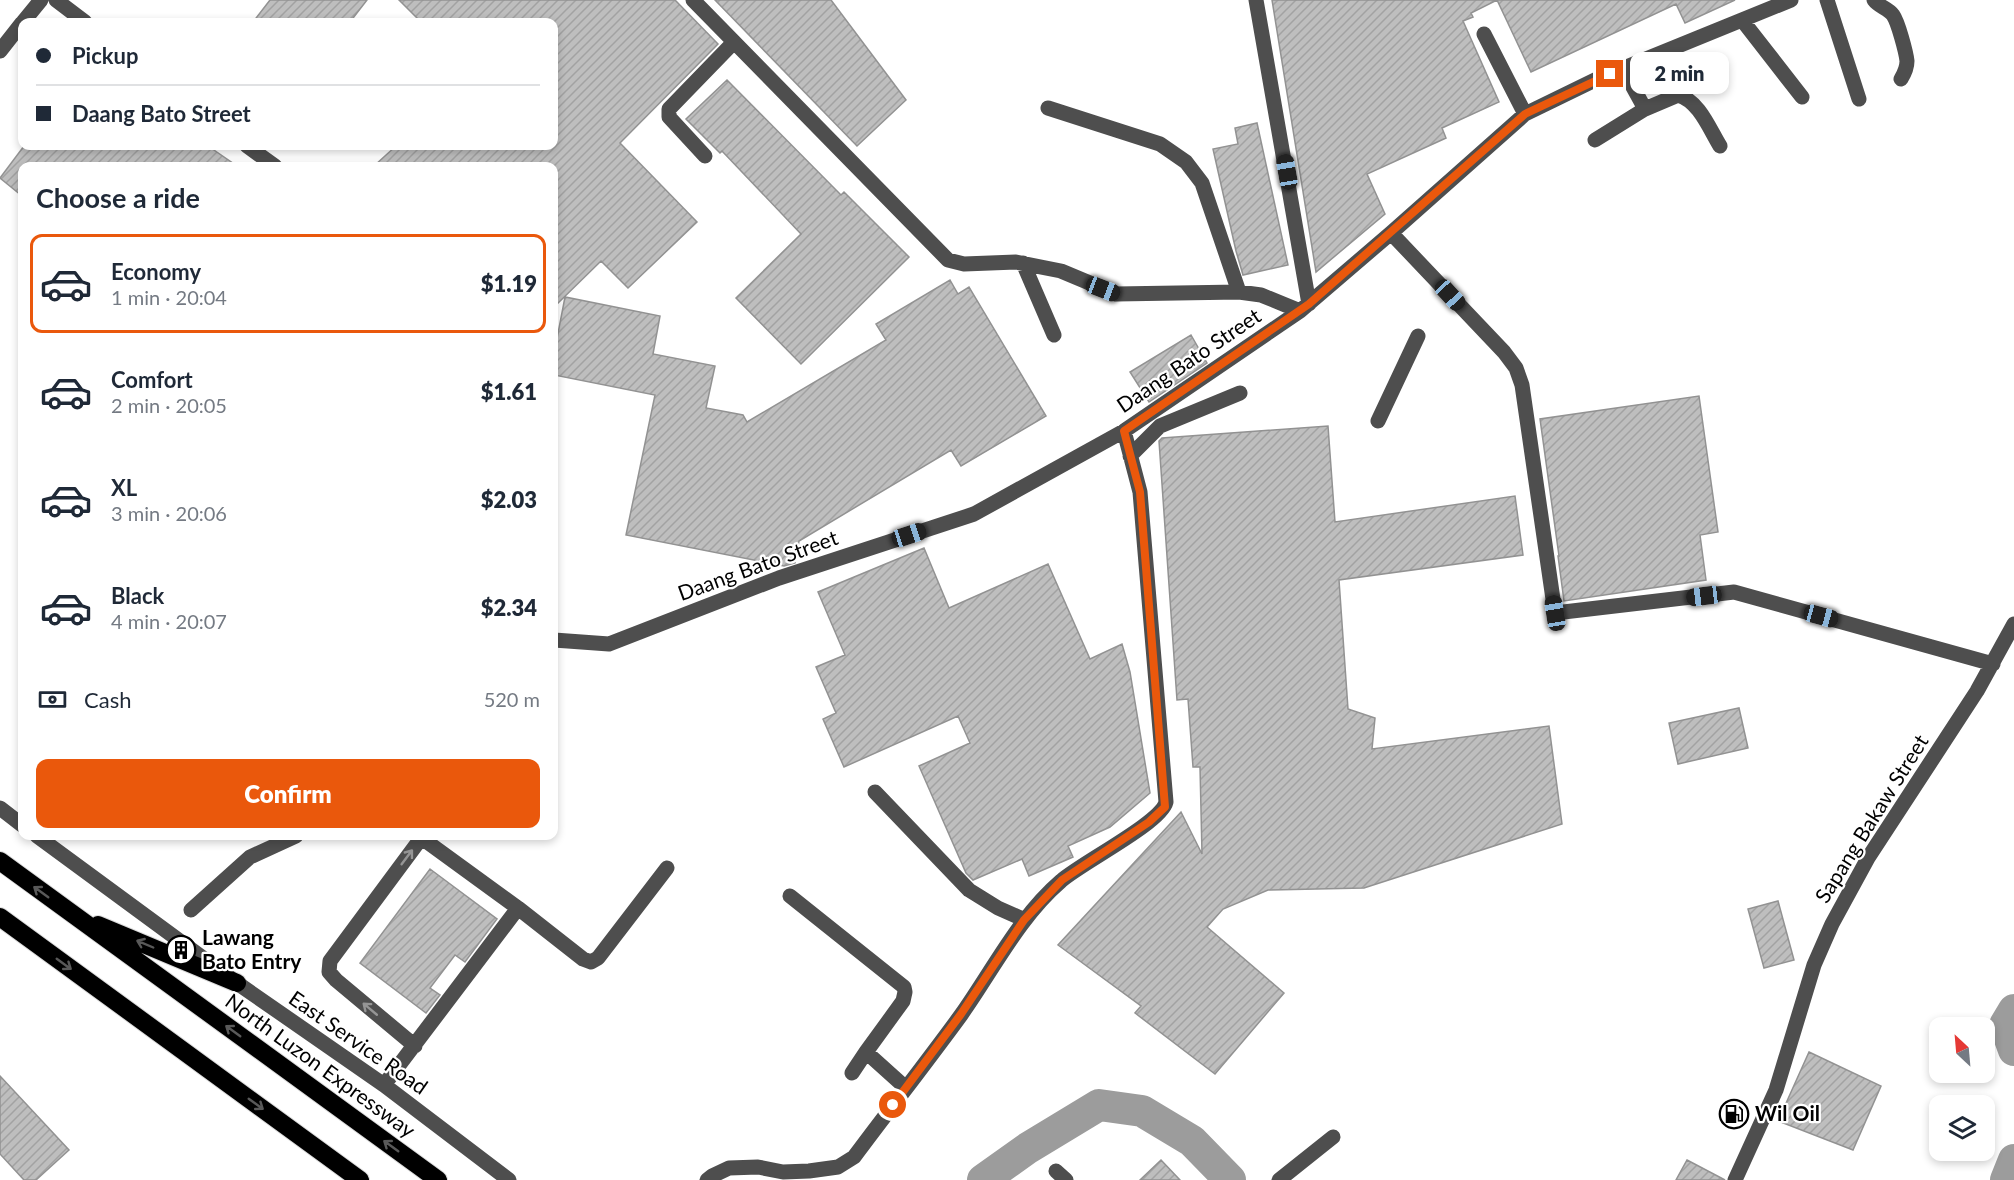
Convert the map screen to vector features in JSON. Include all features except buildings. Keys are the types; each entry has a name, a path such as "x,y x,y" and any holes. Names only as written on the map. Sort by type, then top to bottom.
{"highway":[{"name":"North Luzon Expressway","path":"0,861 438,1180"},
{"path":"70,913 237,983"},
{"path":"0,917 360,1180"}],"street":[{"path":"27,18 41,0"},
{"path":"56,0 80,18"},
{"path":"693,0 948,260 964,264 1023,263 1060,271 1116,294 1239,292 1261,295 1305,308 1256,0"},
{"name":"Daang Bato Street","path":"558,640 609,644 779,578 975,514 1124,431 1305,308 1525,114 1623,69 1791,0"},
{"path":"1827,0 1859,99"},
{"path":"1874,0 1891,12 1895,18 1907,61 1901,79"},
{"path":"1742,20 1802,97"},
{"path":"0,51 18,29"},
{"path":"1484,34 1525,114"},
{"path":"705,156 669,117 669,109 734,42"},
{"path":"1623,69 1645,109"},
{"path":"1595,140 1645,109 1678,95 1686,97 1694,105 1720,146"},
{"path":"1048,108 1160,144 1186,162 1202,183 1239,292"},
{"path":"253,150 269,162"},
{"path":"1391,233 1504,352 1516,368 1522,385 1555,613 1734,592 1993,664"},
{"path":"1023,263 1054,335"},
{"path":"1378,421 1418,336"},
{"path":"1130,456 1160,426 1240,393"},
{"path":"707,1180 729,1168 758,1167 792,1172 838,1167 854,1157 961,1014 1024,920 1062,880 1149,822 1165,807 1140,492 1124,431"},
{"name":"Sapang Bakaw Street","path":"1735,1180 1776,1090 1814,965 1832,924 1868,858 2012,631"},
{"path":"875,792 969,890 998,908 1024,920"},
{"path":"0,808 18,822"},
{"name":"East Service Road","path":"42,840 237,983 384,1085 508,1180"},
{"path":"191,910 250,857 287,840"},
{"path":"415,1046 336,980 330,972 330,961 418,840"},
{"path":"426,840 583,959 591,962 598,958 667,868"},
{"path":"790,896 904,987 903,1001 852,1073"},
{"path":"384,1085 518,908"},
{"path":"866,1052 906,1088"},
{"path":"1279,1180 1333,1137"}],"waterway":[{"path":"2014,1010 2005,1025 2014,1050"},
{"path":"983,1180 1028,1148 1099,1105 1142,1111 1192,1141 1230,1180"},
{"path":"2006,1180 2014,1160"}],"place":[{"name":"Lawang Bato Entry","path":"181,950"},
{"name":"Wil Oil","path":"1734,1114"}],"route":[{"path":"893,1105 961,1014 1024,920 1062,880 1149,822 1165,807 1140,492 1124,431 1309,304 1525,114 1610,74"}]}
